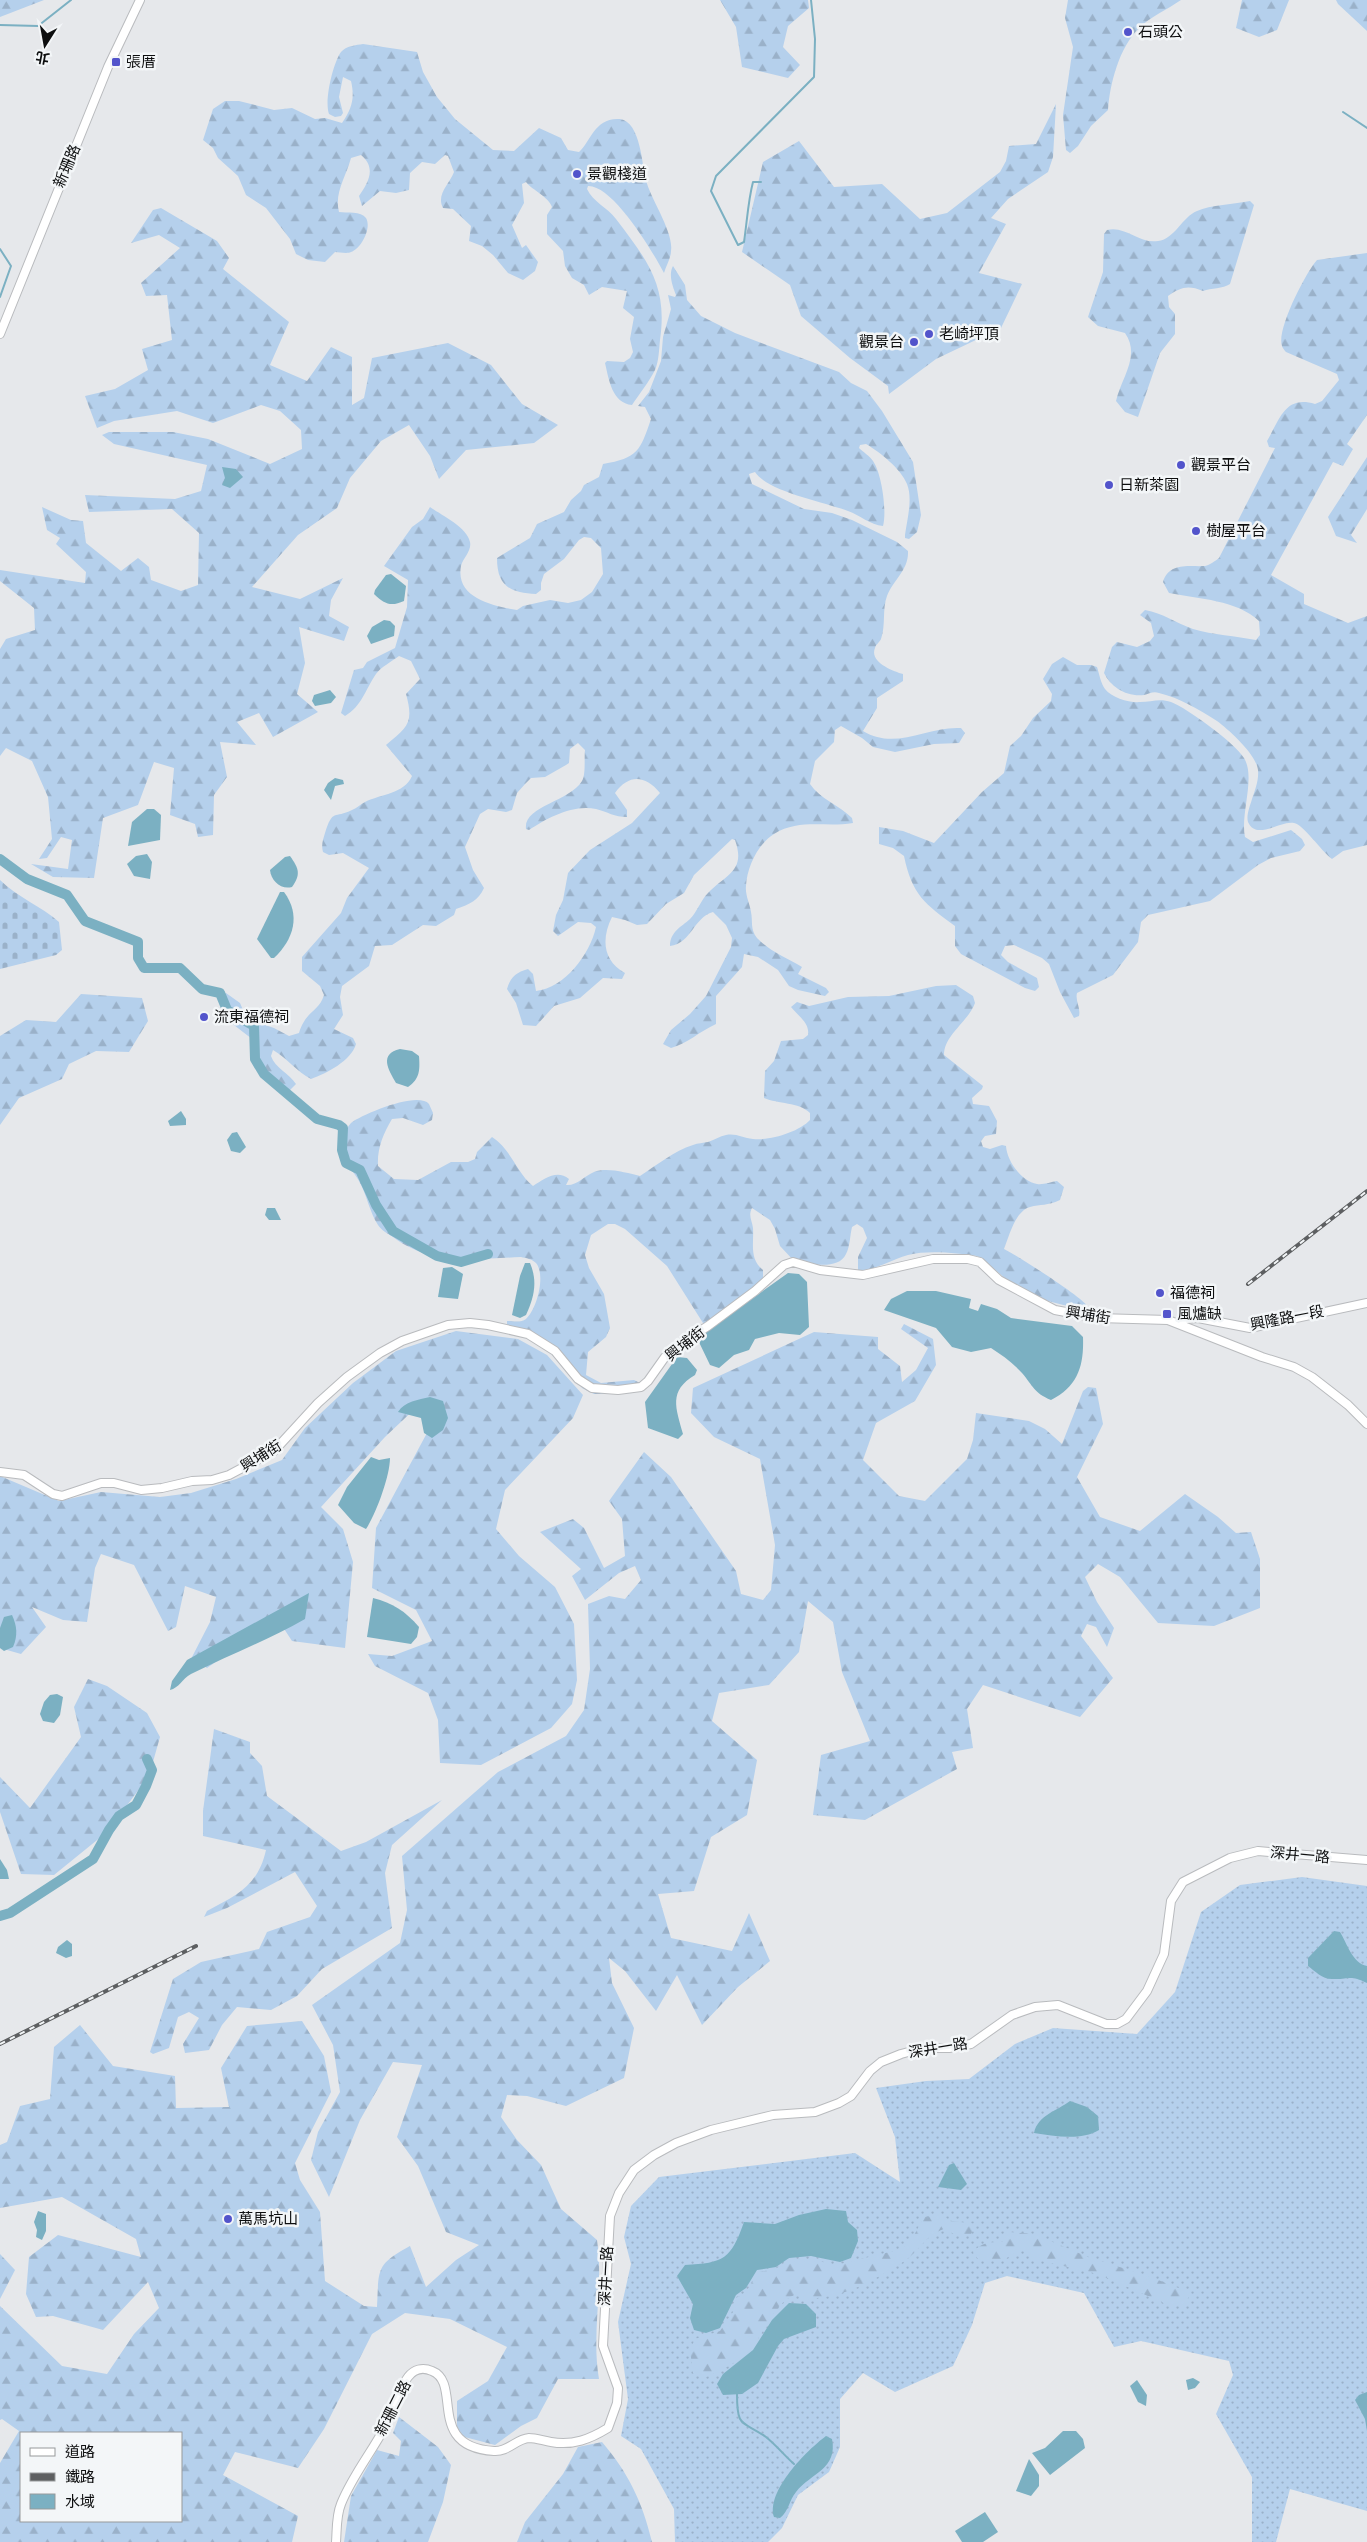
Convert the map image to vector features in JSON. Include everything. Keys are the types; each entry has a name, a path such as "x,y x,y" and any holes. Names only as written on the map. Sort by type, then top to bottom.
{"street":[{"name":"新珊路","path":"0,334 108,67 140,0"},
{"name":"興埔街","path":"0,1472 24,1475 53,1494 62,1496 101,1483 114,1483 141,1490 162,1488 229,1475 284,1443 318,1403 347,1377 380,1353 409,1338 448,1325 470,1323 488,1325 528,1334 555,1351 578,1378 592,1388 618,1390 641,1387 665,1356 756,1291 784,1265 793,1262 820,1270 863,1274 933,1259 968,1258 980,1262 999,1280 1056,1310 1098,1318 1168,1320 1262,1357 1294,1367 1312,1377 1367,1424"},
{"name":"興隆路一段","path":"1178,1323 1186,1319 1205,1319 1250,1328 1367,1303"},
{"path":"1202,1333 1199,1324 1205,1319"},
{"name":"深井一路","path":"608,2428 617,2402 618,2388 603,2346 610,2216 619,2193 634,2170 654,2155 676,2143 711,2130 773,2115 815,2112 839,2104 851,2096 870,2071 881,2062 923,2048 949,2048 971,2044 1012,2016 1035,2007 1058,2005 1106,2024 1117,2024 1126,2019 1150,1984 1164,1954 1172,1901 1183,1882 1230,1858 1258,1851 1367,1860"},
{"name":"新珊二路","path":"336,2542 340,2506 346,2493 386,2426 409,2376 421,2369 430,2370 440,2377 447,2398 450,2423 459,2439 480,2449 503,2451 522,2439 530,2438 562,2444 577,2443 608,2428"}],"green space":[{"path":"0,0 44,0 0,17"},
{"path":"720,0 808,0 809,8 788,26 783,47 800,65 788,78 742,67 736,27"},
{"path":"1068,0 1181,0 1148,20 1132,36 1126,45 1113,77 1108,110 1091,126 1078,146 1070,153 1066,150 1063,115 1073,47 1065,18"},
{"path":"1242,0 1289,0 1277,30 1259,37 1236,28"},
{"path":"1336,0 1367,0 1367,31 1338,4"},
{"path":"363,44 417,52 423,72 437,97 455,119 493,150 514,151 539,128 561,138 568,150 579,152 599,126 605,122 612,119 620,119 627,122 632,128 639,145 648,187 669,234 671,243 670,256 664,273 642,236 609,196 598,189 588,186 587,189 612,215 637,247 653,274 658,288 662,321 657,363 650,379 632,405 620,400 612,390 605,363 607,361 624,362 630,358 633,352 630,339 634,317 623,308 627,291 602,287 589,295 584,285 572,278 565,266 563,251 547,234 547,215 552,207 544,197 526,182 522,184 524,203 512,225 522,248 526,245 538,262 535,271 523,280 508,273 493,255 482,246 469,241 471,226 453,209 443,208 441,203 442,194 454,172 448,156 445,155 435,164 422,162 410,173 409,190 396,193 380,191 362,206 359,196 368,181 369,165 361,155 351,158 339,192 339,212 357,213 364,216 368,227 367,232 362,243 351,252 335,252 325,262 308,260 296,254 290,239 266,208 246,195 238,176 218,158 213,148 203,140 213,109 225,101 239,101 274,110 292,108 315,119 325,118 342,123 352,103 351,81 343,77 339,97 343,113 341,116 335,117 329,114 328,108 328,92 332,73 343,50 351,46"},
{"path":"1056,104 1053,157 1048,172 1008,199 991,218 1006,224 979,273 1022,284 1001,328 936,359 889,394 888,386 850,358 801,316 790,285 742,252 763,162 799,141 834,187 882,184 920,219 947,213 1000,172 1006,161 1009,146 1036,144"},
{"path":"1250,201 1254,205 1230,284 1203,291 1185,288 1168,296 1169,307 1175,314 1175,334 1160,353 1138,417 1125,412 1116,401 1131,359 1129,342 1125,333 1098,326 1088,317 1103,272 1104,234 1107,230 1114,229 1145,240 1158,241 1169,236 1197,211"},
{"path":"161,208 217,241 229,258 223,269 289,322 270,365 307,381 331,347 352,357 352,405 364,398 372,358 448,343 491,365 522,404 558,425 534,443 466,450 439,479 430,456 409,425 381,441 350,478 337,508 298,535 252,587 300,599 343,578 331,600 329,616 349,627 344,641 299,627 305,663 297,694 318,712 273,737 259,713 237,722 256,745 220,742 227,777 214,795 213,835 198,837 195,824 170,815 174,768 154,762 138,805 103,818 94,878 53,877 31,864 68,869 72,840 61,837 47,858 39,859 52,839 48,797 32,761 6,748 0,756 0,649 6,639 35,630 34,608 0,581 0,570 85,583 86,572 56,544 60,538 47,530 42,507 71,520 83,521 86,543 121,571 138,558 149,567 151,580 181,591 198,585 199,533 172,509 89,512 85,495 175,499 201,491 207,465 114,444 102,435 109,432 173,432 208,439 270,464 302,449 301,430 280,411 261,405 213,423 177,411 114,421 97,428 85,396 115,389 148,370 142,349 172,340 167,295 146,296 141,283 180,248 159,235 131,243 153,210"},
{"path":"1367,253 1367,415 1347,444 1353,449 1343,466 1333,462 1271,575 1304,594 1304,604 1348,623 1367,616 1367,845 1343,851 1332,859 1302,828 1294,823 1263,830 1257,830 1252,827 1248,822 1247,816 1257,781 1258,770 1247,750 1222,725 1196,708 1167,695 1155,692 1144,695 1125,693 1115,687 1104,673 1112,647 1117,642 1137,647 1150,641 1154,636 1151,623 1140,615 1145,610 1158,613 1187,627 1201,631 1256,640 1260,635 1259,621 1250,614 1229,604 1169,593 1163,582 1170,571 1175,568 1205,566 1219,558 1275,448 1269,447 1267,441 1280,417 1290,406 1297,403 1315,404 1322,401 1339,380 1337,374 1286,352 1282,346 1281,338 1283,328 1306,276 1317,260"},
{"path":"673,266 685,285 687,300 701,316 735,333 839,372 851,383 867,391 882,411 913,462 921,515 917,532 909,539 905,538 910,503 907,484 890,461 866,444 860,445 859,448 872,459 879,475 884,503 883,526 874,524 848,511 784,491 762,479 755,472 749,474 752,484 804,509 832,513 852,520 897,542 908,551 906,564 887,596 882,634 874,653 875,658 883,665 903,674 903,681 877,698 877,708 863,731 875,737 887,739 948,728 961,728 965,733 959,743 934,744 895,752 873,747 841,726 835,730 834,742 815,761 810,784 819,794 852,818 853,823 803,825 784,829 768,838 754,857 746,889 755,935 767,947 802,967 798,974 826,988 829,992 825,996 789,986 778,970 758,957 744,954 742,967 716,996 716,1024 677,1046 671,1048 663,1044 671,1030 690,1014 706,996 731,947 732,938 726,925 713,912 701,919 683,940 670,946 670,941 674,933 690,919 708,893 733,871 738,859 738,850 735,840 732,839 694,875 684,893 666,904 647,924 637,925 612,917 606,933 606,949 612,962 625,973 622,979 603,978 580,998 554,1006 536,1026 523,1025 516,1003 507,989 512,979 520,972 528,969 533,974 536,991 557,984 575,968 582,958 596,927 591,923 578,922 558,936 553,931 556,915 563,900 568,873 590,850 632,823 660,793 643,780 631,780 626,782 615,793 627,810 627,817 596,809 578,808 561,813 529,830 526,829 527,821 539,809 567,794 582,781 585,750 578,743 570,749 569,763 545,777 531,778 526,783 517,793 512,810 506,812 488,809 480,814 465,847 473,870 484,888 476,899 456,909 454,915 436,926 423,925 392,945 375,946 369,966 342,986 340,997 343,1015 334,1029 353,1038 356,1044 349,1056 331,1070 311,1079 273,1050 271,1056 273,1060 296,1084 289,1091 277,1086 253,1062 256,1042 230,1022 222,995 226,993 240,1003 247,1019 274,1028 289,1036 299,1033 305,1020 319,1005 324,995 320,986 302,971 302,957 341,913 347,898 369,868 343,853 329,855 323,852 322,842 330,820 332,817 346,813 371,799 392,793 404,787 412,776 386,745 400,734 409,718 406,694 420,679 411,661 399,656 383,667 376,674 363,697 351,712 345,716 341,713 354,670 363,668 367,662 395,648 407,607 408,580 384,566 412,527 423,519 430,507 459,526 468,537 470,548 461,566 461,577 464,586 470,593 487,603 517,610 523,606 550,600 568,603 581,600 592,592 603,574 601,548 591,538 584,537 579,540 564,559 544,574 541,590 536,594 519,592 507,586 499,575 497,558 530,538 537,524 564,512 571,500 581,491 584,485 599,477 603,464 631,456 640,446 651,419 645,407 638,406 649,392 661,361 663,337 671,309 668,295 675,297 676,295 671,277"},
{"path":"1367,457 1367,509 1351,535 1357,543 1336,536 1328,517"},
{"path":"1063,657 1077,665 1097,667 1104,687 1108,692 1117,697 1126,701 1136,702 1159,700 1171,702 1188,711 1210,727 1239,752 1247,766 1249,775 1244,818 1245,837 1253,842 1291,830 1302,839 1305,845 1300,851 1271,858 1258,865 1210,901 1148,915 1141,922 1138,942 1113,975 1077,993 1079,1016 1074,1018 1060,992 1049,964 1042,958 1014,945 1005,946 1001,955 1008,962 1037,978 1039,987 1035,991 1025,988 961,954 955,946 955,926 921,897 911,880 904,856 893,848 879,844 879,827 903,831 934,843 982,792 1004,773 1010,746 1021,736 1033,718 1051,701 1052,694 1043,679 1052,664"},
{"path":"0,880 59,922 62,950 56,955 0,969"},
{"path":"956,985 973,996 975,1003 972,1010 948,1041 944,1055 983,1086 972,1098 973,1104 989,1106 997,1121 996,1134 985,1136 981,1141 983,1147 990,1149 1002,1145 1006,1146 1009,1158 1020,1175 1037,1184 1057,1181 1064,1187 1060,1200 1030,1207 1020,1214 1013,1225 1004,1249 1035,1267 1075,1295 1087,1306 1085,1308 1068,1306 1031,1295 1016,1287 977,1256 942,1252 916,1253 870,1269 858,1270 858,1257 867,1238 863,1228 857,1224 852,1227 846,1254 837,1263 823,1265 795,1262 780,1246 770,1220 752,1208 750,1216 753,1228 753,1251 756,1261 763,1270 763,1280 707,1324 703,1323 667,1266 625,1229 615,1224 608,1224 591,1235 585,1255 589,1268 604,1294 610,1328 606,1337 588,1352 586,1375 601,1383 634,1380 640,1383 641,1386 633,1393 594,1394 582,1388 571,1369 543,1343 507,1327 507,1321 524,1320 534,1308 540,1283 539,1268 536,1263 521,1257 454,1259 438,1257 408,1246 379,1227 357,1177 343,1159 342,1139 351,1123 390,1105 414,1100 429,1104 433,1113 432,1120 423,1125 403,1118 392,1119 383,1136 378,1154 378,1166 394,1179 418,1180 451,1162 468,1162 475,1159 477,1152 492,1137 499,1142 533,1186 555,1175 564,1176 569,1179 566,1185 570,1185 594,1172 605,1170 640,1176 672,1155 695,1144 730,1135 753,1139 767,1139 791,1132 810,1120 810,1113 805,1109 764,1098 765,1071 774,1061 781,1041 803,1039 808,1035 805,1023 791,1007 797,1002 809,1006 848,997 889,996 936,986"},
{"path":"81,994 142,998 148,1021 129,1052 96,1051 69,1064 62,1079 19,1098 0,1125 0,1036 26,1020 56,1022"},
{"path":"904,1324 933,1339 936,1365 915,1401 876,1423 863,1460 899,1496 925,1501 967,1459 973,1440 976,1413 1029,1421 1045,1429 1062,1444 1083,1391 1088,1387 1096,1388 1103,1424 1077,1477 1100,1517 1140,1531 1185,1494 1218,1517 1236,1533 1251,1532 1260,1559 1260,1608 1214,1626 1158,1623 1120,1577 1098,1564 1085,1577 1097,1602 1114,1628 1107,1647 1096,1627 1087,1624 1081,1636 1113,1678 1080,1717 983,1685 967,1709 973,1748 952,1752 957,1769 865,1820 813,1815 821,1755 870,1741 842,1672 833,1622 808,1601 799,1652 769,1685 719,1693 712,1721 757,1760 747,1815 711,1837 694,1891 658,1894 671,1938 732,1951 749,1913 770,1961 738,1987 702,2025 677,1975 656,2011 625,1971 609,1958 612,1983 634,2028 624,2078 566,2106 527,2096 507,2095 501,2117 517,2140 541,2165 561,2209 597,2240 599,2275 596,2344 599,2379 558,2379 537,2418 521,2426 495,2445 457,2435 457,2401 488,2381 507,2347 450,2319 405,2313 372,2334 324,2429 298,2468 235,2452 223,2475 298,2516 292,2542 0,2542 0,2463 19,2431 2,2419 0,2420 0,2306 62,2366 107,2374 134,2334 159,2308 148,2282 103,2330 53,2316 36,2317 26,2294 29,2257 58,2235 141,2257 136,2239 62,2197 0,2208 0,2145 7,2142 20,2106 50,2099 54,2047 80,2025 113,2066 175,2076 176,2108 229,2107 221,2068 247,2026 302,2021 324,2056 331,2092 295,2163 300,2180 320,2212 325,2281 364,2306 377,2307 379,2276 381,2269 390,2258 410,2246 426,2287 456,2260 479,2245 446,2232 418,2166 397,2137 422,2065 393,2062 360,2120 329,2197 311,2160 318,2132 340,2092 333,2045 312,2005 400,1943 407,1910 402,1856 498,1772 566,1736 584,1710 590,1669 588,1604 609,1596 625,1599 641,1580 635,1566 619,1573 585,1600 572,1576 581,1569 540,1532 573,1519 584,1528 604,1568 625,1556 622,1519 609,1501 644,1452 671,1477 736,1571 741,1594 763,1600 771,1590 775,1545 760,1459 714,1437 691,1413 693,1388 814,1332 878,1337 878,1349 900,1366 902,1382 916,1370 928,1348 901,1329"},
{"path":"456,1331 518,1339 547,1355 583,1395 573,1418 505,1490 496,1529 519,1556 555,1587 574,1624 577,1680 572,1704 551,1728 481,1765 440,1763 438,1720 428,1693 375,1666 368,1654 392,1656 432,1641 416,1610 372,1588 376,1528 435,1418 421,1403 385,1437 321,1507 343,1529 353,1562 345,1648 292,1641 277,1618 207,1668 192,1657 210,1622 216,1597 185,1586 176,1627 168,1631 134,1565 101,1554 95,1568 87,1622 63,1620 32,1607 46,1627 21,1654 0,1648 0,1476 59,1501 101,1492 160,1497 191,1493 236,1479 282,1460 305,1428 353,1383 396,1351"},
{"path":"88,1679 107,1686 147,1713 160,1737 149,1776 107,1832 54,1875 21,1874 0,1812 0,1777 30,1808 81,1737 74,1707"},
{"path":"214,1729 250,1742 250,1753 262,1766 267,1796 341,1851 366,1842 442,1800 392,1845 385,1873 392,1928 322,1969 297,1996 271,2010 237,2007 222,2025 209,2050 185,2053 183,2044 199,2018 189,2012 178,2017 169,2048 153,2054 150,2052 173,1979 201,1962 259,1949 267,1932 310,1917 317,1906 295,1872 227,1908 204,1917 207,1911 237,1894 252,1881 258,1872 266,1850 203,1836 203,1811"},
{"path":"1302,1877 1367,1886 1367,2511 1290,2489 1276,2542 1252,2542 1252,2477 1216,2414 1233,2375 1229,2361 1141,2341 1114,2347 1084,2293 1007,2276 985,2283 972,2325 953,2366 895,2392 863,2373 840,2399 840,2447 829,2472 798,2495 782,2528 768,2542 675,2542 674,2509 641,2449 621,2436 628,2399 618,2322 631,2264 624,2237 631,2206 659,2177 855,2153 900,2182 895,2137 876,2088 926,2081 969,2079 1015,2044 1053,2028 1137,2034 1175,1992 1201,1912 1240,1885"},
{"path":"940,2215 952,2221 976,2224 971,2234 954,2234 944,2229 937,2232 903,2262 853,2289 836,2295 808,2300 797,2294 789,2298 782,2303 752,2347 737,2361 706,2377 693,2373 690,2350 695,2339 720,2331 733,2312 736,2298 746,2292 759,2272 775,2269 789,2261 810,2259 836,2265 902,2249 912,2239 924,2217"},
{"path":"1009,2232 1034,2234 1088,2257 1148,2276 1186,2291 1190,2295 1184,2305 1166,2304 1098,2274 1029,2258 1029,2249 1022,2249 1000,2262 978,2259 973,2252 986,2243 1002,2242"},
{"path":"0,2254 15,2270 0,2299"},
{"path":"399,2417 438,2447 451,2465 443,2502 428,2542 344,2542 351,2496 377,2450 399,2456 401,2441 393,2433"},
{"path":"602,2442 620,2465 639,2501 652,2542 517,2542 525,2522 563,2474 578,2447"}],"water":[{"path":"222,467 236,469 243,477 230,488 222,485 225,478"},
{"path":"391,574 406,586 404,601 395,604 388,604 374,594 386,575"},
{"path":"384,620 390,621 395,626 394,636 371,644 367,636 372,627"},
{"path":"330,690 336,697 331,703 315,706 312,701 314,695"},
{"path":"335,778 343,780 344,784 335,786 331,800 324,790 328,783"},
{"path":"147,809 154,809 161,815 160,840 128,846 132,822"},
{"path":"147,854 152,862 150,879 134,876 127,864 136,856"},
{"path":"290,856 297,868 298,875 292,887 288,888 280,886 274,881 270,870 285,857"},
{"path":"280,892 284,892 289,901 294,918 293,926 281,951 274,958 271,958 257,939"},
{"path":"400,1049 412,1051 419,1056 417,1077 408,1087 396,1083 387,1063 389,1054"},
{"path":"181,1111 186,1119 186,1125 170,1126 168,1121"},
{"path":"237,1132 246,1147 240,1153 231,1151 227,1140 232,1133"},
{"path":"267,1208 275,1208 281,1220 269,1220 265,1215"},
{"path":"525,1263 530,1263 534,1277 534,1289 526,1315 520,1318 512,1315 520,1276"},
{"path":"452,1267 463,1274 458,1299 438,1297 443,1268"},
{"path":"788,1273 799,1274 807,1282 809,1327 800,1335 779,1333 755,1339 749,1350 734,1355 719,1368 710,1365 697,1338"},
{"path":"907,1291 936,1291 971,1299 969,1308 978,1311 981,1304 997,1309 1011,1318 1072,1326 1083,1337 1082,1357 1078,1374 1068,1388 1051,1400 1034,1389 1015,1366 991,1348 971,1352 952,1347 936,1328 884,1310 891,1299"},
{"path":"677,1357 687,1358 697,1370 695,1375 686,1381 677,1394 678,1416 683,1434 678,1439 648,1428 645,1402"},
{"path":"430,1397 443,1401 448,1418 443,1430 432,1438 424,1433 421,1418 398,1412 408,1403"},
{"path":"371,1457 379,1460 390,1458 388,1475 382,1495 366,1529 354,1523 338,1505 347,1487"},
{"path":"309,1593 305,1619 191,1674 170,1690 172,1681 187,1660"},
{"path":"373,1598 398,1608 419,1627 417,1637 411,1644 367,1637"},
{"path":"12,1615 16,1627 16,1638 13,1647 4,1651 0,1648 0,1628 4,1617"},
{"path":"57,1694 63,1697 60,1715 54,1723 43,1721 40,1714 44,1702 50,1695"},
{"path":"0,1859 7,1870 9,1879 0,1879"},
{"path":"1334,1931 1340,1932 1357,1961 1367,1966 1367,1983 1352,1978 1328,1979 1308,1966 1308,1958"},
{"path":"67,1940 72,1944 72,1956 66,1958 56,1953 58,1947"},
{"path":"1070,2101 1087,2107 1098,2116 1099,2130 1076,2137 1034,2133 1039,2122"},
{"path":"954,2163 967,2184 961,2190 938,2187 949,2165"},
{"path":"826,2209 846,2211 848,2222 857,2230 858,2241 851,2258 840,2262 811,2256 789,2258 776,2267 757,2270 746,2288 736,2295 720,2328 706,2333 694,2330 690,2318 693,2304 677,2276 685,2265 709,2263 724,2257 735,2244 744,2222 775,2224 799,2215"},
{"path":"38,2211 46,2214 46,2231 42,2240 36,2237 37,2230 34,2222"},
{"path":"789,2303 806,2304 816,2314 816,2327 784,2339 778,2346 758,2383 742,2394 723,2395 717,2384 723,2374 753,2350 772,2320"},
{"path":"1193,2378 1200,2382 1195,2388 1188,2390 1186,2380"},
{"path":"1137,2380 1147,2395 1146,2406 1138,2402 1130,2386"},
{"path":"1367,2392 1367,2431 1365,2419 1355,2400 1359,2395"},
{"path":"1063,2431 1076,2431 1083,2439 1085,2448 1050,2475 1032,2453 1045,2448"},
{"path":"826,2436 832,2439 833,2449 827,2464 802,2485 780,2518 774,2517 773,2507 776,2495 782,2484 799,2461"},
{"path":"1029,2459 1039,2475 1039,2486 1031,2496 1016,2491"},
{"path":"985,2512 998,2532 983,2542 962,2542 955,2531"}],"waterway":[{"path":"0,25 38,26 71,0"},
{"path":"761,182 753,182 744,242 738,245 711,191 716,176 814,77 815,39 811,0"},
{"path":"1343,112 1367,128"},
{"path":"0,249 11,266 0,297"},
{"path":"0,859 27,879 67,895 85,921 138,942 138,958 144,968 180,968 202,989 220,993 227,1010 254,1026 255,1059 264,1074 317,1119 339,1125 343,1128 342,1150 346,1163 360,1170 376,1205 393,1231 437,1256 461,1262 488,1254"},
{"path":"0,1916 10,1913 93,1859 119,1816 136,1805 152,1770 147,1759"},
{"path":"737,2394 740,2419 746,2425 766,2437 794,2464"}],"railway":[{"path":"1248,1284 1367,1191"},
{"path":"0,2044 196,1946"}],"place":[{"name":"石頭公","path":"1128,32"},
{"name":"張厝","path":"116,62"},
{"name":"景觀棧道","path":"577,174"},
{"name":"老崎坪頂","path":"929,334"},
{"name":"觀景台","path":"914,342"},
{"name":"觀景平台","path":"1181,465"},
{"name":"日新茶園","path":"1109,485"},
{"name":"樹屋平台","path":"1196,531"},
{"name":"流東福德祠","path":"204,1017"},
{"name":"福德祠","path":"1160,1293"},
{"name":"風爐缺","path":"1167,1314"},
{"name":"萬馬坑山","path":"228,2219"}]}
